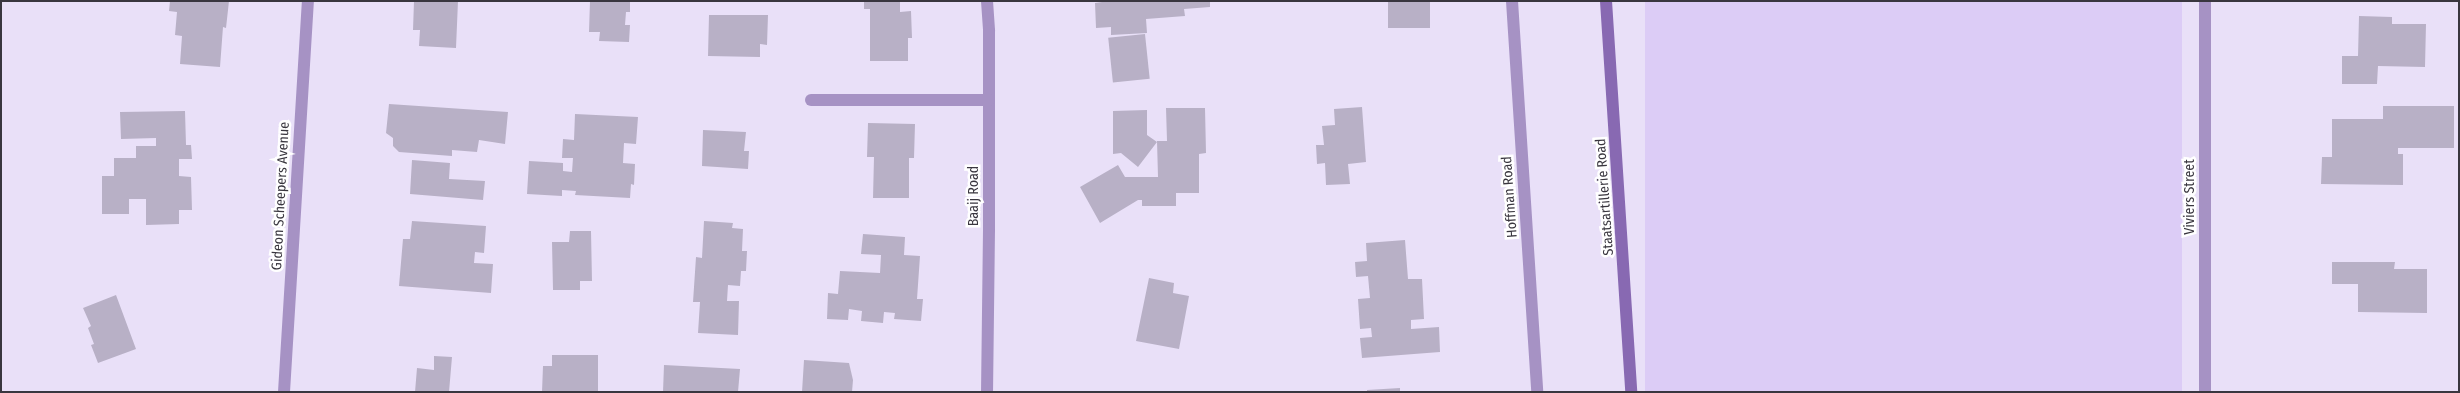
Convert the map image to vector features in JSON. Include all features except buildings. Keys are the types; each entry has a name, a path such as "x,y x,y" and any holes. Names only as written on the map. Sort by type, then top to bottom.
{"street":[{"name":"Gideon Scheepers Avenue","path":"284,392 308,1"},
{"name":"Baaij Road","path":"986,1 989,100 987,392"},
{"name":"Hoffman Road","path":"1512,1 1538,392"},
{"name":"Staatsartillerie Road","path":"1606,1 1632,392"},
{"name":"Viviers Street","path":"2205,1 2205,392"},
{"path":"811,100 989,100"}],"shaded area":[{"path":"1645,1 2182,1 2182,392 1645,392"}]}
